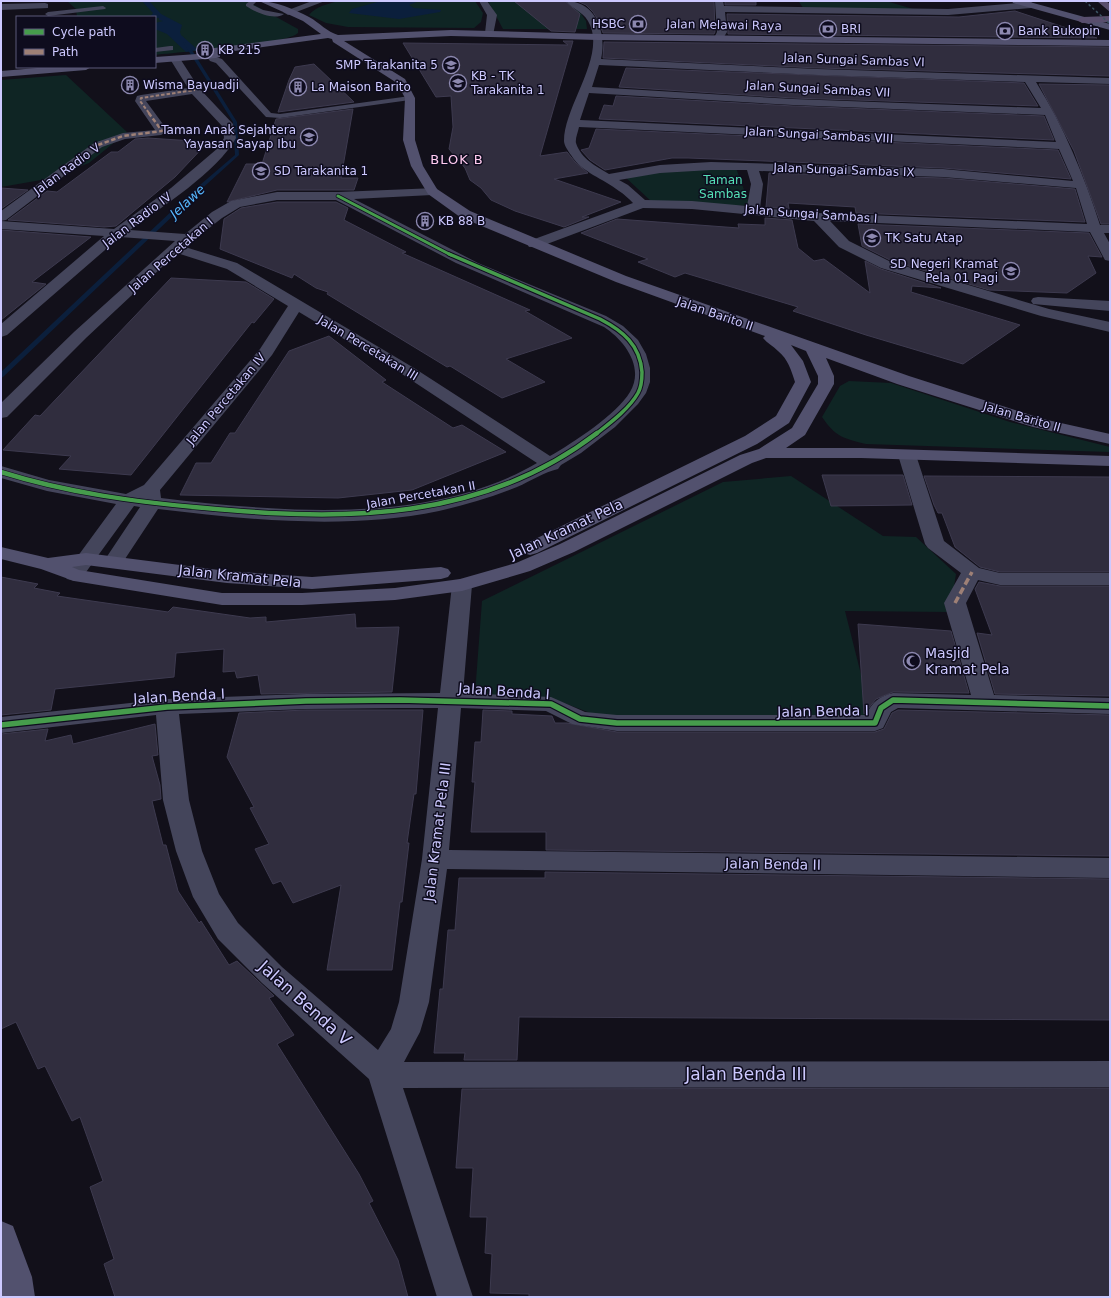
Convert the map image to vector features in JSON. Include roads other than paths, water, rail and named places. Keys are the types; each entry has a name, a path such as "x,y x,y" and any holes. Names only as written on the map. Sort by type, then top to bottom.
{"main road":[{"path":"1101,1 1110,9"},
{"path":"1082,20 1110,19"}],"street":[{"path":"264,1 283,12 301,28 326,39"},
{"path":"283,12 321,1"},
{"path":"484,1 492,15 490,33"},
{"path":"570,1 585,11 594,22 598,37 596,62 579,105 570,142 576,154 585,165 628,191 642,204"},
{"path":"890,1 923,12"},
{"path":"1016,1 1110,27"},
{"path":"719,38 722,32 720,5 796,5 923,12 972,11 1031,5"},
{"path":"1,8 47,10"},
{"path":"283,12 306,19 326,39 379,79 408,95"},
{"path":"1068,44 1101,37 1106,34 1104,30 1094,23"},
{"name":"Jalan Melawai Raya","path":"170,57 209,55 326,39 394,34 490,33 598,37 1110,44"},
{"name":"Jalan Radio IV","path":"1,332 175,191 223,150 230,138 229,126 196,90 170,57"},
{"name":"Jalan Sungai Sambas VI","path":"596,62 1110,81"},
{"path":"1,74 67,68"},
{"path":"1029,79 1049,112 1081,185 1095,229 1110,256"},
{"name":"Jalan Radio V","path":"1,217 98,145 118,137 157,133 162,131 145,110 140,101 141,98 196,90"},
{"name":"Jalan Sungai Sambas VII","path":"586,90 801,102 1049,112"},
{"name":"Jalan Barito II","path":"408,95 409,140 417,166 432,191 465,214 621,279 903,380 1039,423 1110,439"},
{"name":"Jalan Sungai Sambas VIII","path":"574,123 1063,146"},
{"name":"Jalan Sungai Sambas IX","path":"608,178 660,169 687,167 752,167 943,173 1081,185"},
{"path":"752,167 757,184 753,211"},
{"name":"Jalan Percetakan I","path":"1,413 80,336 181,243 217,214 236,204 254,199 277,196 338,196 432,191"},
{"name":"Jalan Percetakan II","path":"151,496 291,515 366,515 431,506 484,494 535,474 552,465 608,426 639,392 643,371 633,344 611,325 461,260 338,196"},
{"name":"Jalan Sungai Sambas I","path":"534,244 642,204 692,205 818,217 1110,230"},
{"path":"818,217 844,244 860,254 886,265 1046,314 1110,327"},
{"path":"1,226 161,237 181,243"},
{"name":"Jalan Percetakan III","path":"181,243 232,266 488,422 552,465"},
{"path":"990,297 1110,306"},
{"name":"Jalan Percetakan IV","path":"114,561 151,496 266,352 296,305"},
{"path":"755,328 780,344 797,361 802,382 826,376 869,375 903,380"},
{"path":"813,348 826,376"},
{"name":"Jalan Kramat Pela","path":"1,553 48,564 74,575 222,600 302,599 380,595 462,585 523,568 567,548 746,459 765,453 799,431 826,384 826,376"},
{"name":"Jalan Kramat Pela","path":"48,564 86,559 114,561 227,577 312,583 432,575 476,568 529,550 718,454 751,440 783,419 802,382"},
{"path":"783,419 799,431 831,444 860,453"},
{"path":"765,453 860,453 1110,461"},
{"path":"907,455 935,544 972,572 1000,579 1110,579"},
{"path":"1,472 34,483 129,500"},
{"name":"Jalan Percetakan IV","path":"74,575 129,500 151,496"},
{"path":"972,572 955,603 985,703"},
{"name":"Jalan Kramat Pela III","path":"382,1073 405,1032 414,1002 436,859 462,585"},
{"name":"Jalan Benda I","path":"1,725 167,707 312,701 451,700 551,704 580,719 617,723 875,723 881,708 893,700 1110,706"},
{"name":"Jalan Benda V","path":"167,707 176,800 189,851 207,897 228,931 272,975 382,1073"},
{"name":"Jalan Benda II","path":"436,859 1110,868"},
{"path":"382,1073 455,1297"},
{"name":"Jalan Benda III","path":"382,1073 1110,1074"},
{"path":"1,1237 15,1277 17,1297"}],"lane":[{"path":"47,10 105,10 95,1"},
{"path":"254,1 248,5 261,12 283,12"},
{"path":"156,50 170,57"},
{"path":"156,50 170,57"},
{"path":"209,55 269,115 280,116 408,95"}],"water":[{"path":"142,1 149,1 161,14 182,25 180,32 181,35 198,50 186,52 167,34 156,29 156,23 163,21 159,20 156,16 151,16 153,13"},
{"path":"381,1 419,1 409,5 414,8 441,10 440,12 399,19 349,13 352,9"}],"waterway":[{"name":"Jelawe","path":"1,376 195,192 237,155 235,122 190,50 184,43"}],"railway":[{"path":"1085,1 1110,24"}],"place":[{"name":"HSBC","path":"638,24"},
{"name":"BRI","path":"828,29"},
{"name":"Bank Bukopin","path":"1005,31"},
{"name":"KB 215","path":"205,50"},
{"name":"SMP Tarakanita 5","path":"451,65"},
{"name":"KB - TK Tarakanita 1","path":"458,83"},
{"name":"Wisma Bayuadji","path":"130,85"},
{"name":"La Maison Barito","path":"298,87"},
{"name":"Taman Anak Sejahtera Yayasan Sayap Ibu","path":"309,137"},
{"name":"SD Tarakanita 1","path":"261,171"},
{"name":"KB 88 B","path":"425,221"},
{"name":"TK Satu Atap","path":"872,238"},
{"name":"SD Negeri Kramat Pela 01 Pagi","path":"1011,271"},
{"name":"Masjid Kramat Pela","path":"912,661"}],"district":[{"name":"BLOK B","path":"457,159"}],"park label":[{"name":"Taman Sambas","path":"723,187"}]}
